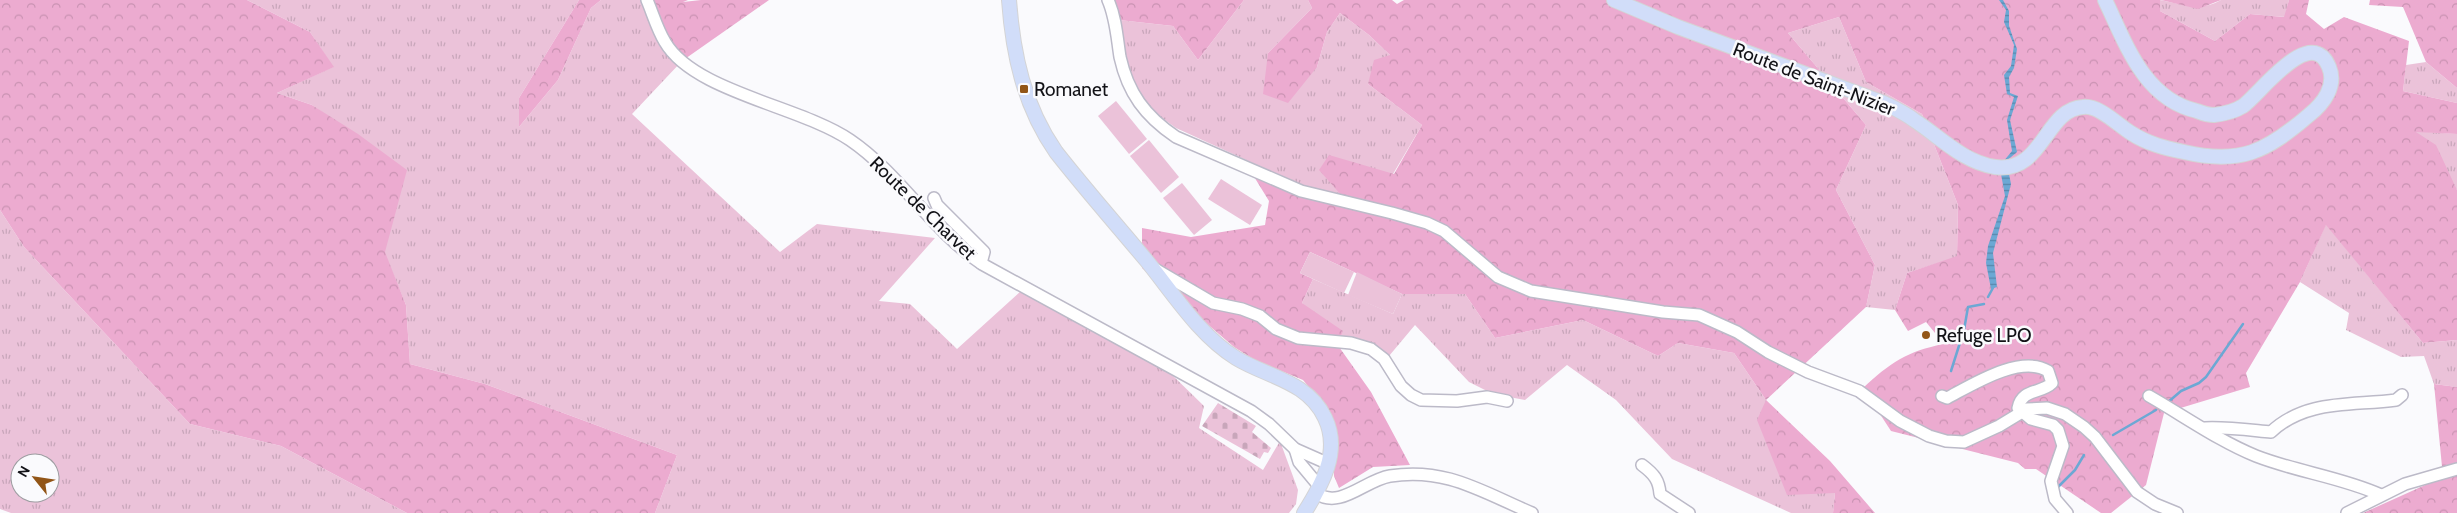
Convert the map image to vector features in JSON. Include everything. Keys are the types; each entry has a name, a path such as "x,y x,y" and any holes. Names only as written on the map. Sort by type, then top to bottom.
{"main road":[{"path":"1009,0 1014,52 1020,78 1030,106 1046,137 1193,318 1221,347 1244,362 1298,386 1314,402 1326,420 1331,445 1329,464 1304,513"},
{"name":"Route de Saint-Nizier","path":"1614,0 1678,27 1884,103 1914,119 1970,159 1999,168 2023,161 2041,146 2065,114 2075,108 2086,106 2156,146 2202,157 2219,158 2245,155 2271,145 2298,125 2318,107 2330,88 2331,75 2328,64 2318,54 2310,53 2295,58 2243,106 2228,112 2212,115 2185,109 2169,101 2154,88 2140,71 2105,0"}],"street":[{"name":"Route de Charvet","path":"648,0 666,43 682,61 709,79 819,122 849,140 873,158 902,186 962,251 981,264 1252,411 1269,424 1295,449 1329,464"},
{"path":"1108,0 1128,84 1145,112 1176,137 1301,191 1392,212 1427,223 1444,231 1498,277 1530,291 1663,312 1699,315 1737,332 1768,352 1808,372 1859,391 1914,430 1929,436 1946,441 1964,442 1999,426 2027,409 2047,408 2075,420 2095,437 2137,492 2151,502 2177,513"},
{"path":"934,198 938,205 984,252 981,264"},
{"path":"1151,267 1214,303 1242,309 1260,316 1276,329 1290,335 1311,340 1351,343 1371,349 1384,359 1401,386 1411,395 1421,400 1457,402 1487,397 1507,400"},
{"path":"1942,396 1947,398 2009,369 2042,368 2048,372 2052,382 2048,386 2034,390 2022,398 2018,408 2031,419 2053,425 2062,438 2060,456 2051,481 2055,499 2067,513"},
{"path":"2149,396 2254,456 2286,467 2342,480 2381,495"},
{"path":"2205,428 2224,427 2270,432 2283,420 2313,408 2329,405 2389,401 2396,400 2402,396"},
{"name":"Route de Charvet","path":"1295,449 1299,462 1317,489"},
{"path":"1642,465 1653,473 1659,483 1660,494 1689,513"},
{"path":"2347,513 2405,484 2457,469"},
{"path":"1317,489 1324,498 1334,498 1347,495 1382,478 1412,474 1436,475 1463,482 1532,513"}],"green space":[{"path":"0,0 247,0 310,32 334,67 277,93 312,105 358,134 407,170 385,252 406,305 410,364 485,384 677,455 655,513 407,513 281,446 190,424 24,247 0,210"},
{"path":"247,0 579,0 519,98 519,127 558,80 591,8 601,0 643,0 682,61 632,114 780,252 817,224 935,238 879,301 910,304 957,349 1021,291 1167,370 1204,406 1199,428 1263,470 1280,441 1298,490 1296,504 1289,513 655,513 677,455 485,384 410,364 406,305 384,252 406,170 312,105 277,93 333,67 310,32"},
{"path":"579,0 601,0 591,8 558,80 519,127 519,98"},
{"path":"643,0 688,0 683,2 701,0 769,0 682,61"},
{"path":"1111,0 1244,0 1198,60 1173,26 1119,20"},
{"path":"1244,0 1308,0 1312,8 1268,53 1317,67 1327,32 1340,13 1369,35 1390,55 1368,84 1422,125 1393,174 1343,196 1321,194 1176,128 1147,107 1131,80 1119,20 1173,26 1198,60"},
{"path":"1308,0 1392,0 1397,4 1404,0 2160,0 2160,11 2215,41 2250,14 2284,17 2289,0 2309,0 2306,14 2324,29 2344,17 2409,41 2403,91 2457,103 2457,134 2416,132 2436,145 2457,190 2457,340 2423,343 2326,225 2300,282 2246,373 2250,387 2164,413 2146,485 2111,513 2101,513 2036,469 2025,469 2018,463 1891,431 1863,388 1891,365 1909,354 1944,344 1926,322 1908,331 1895,310 1907,273 1957,256 1958,205 1922,114 1866,82 1839,17 1788,33 1866,125 1836,190 1875,265 1866,307 1766,400 1734,353 1678,343 1658,356 1583,320 1495,338 1465,294 1402,294 1310,252 1300,273 1313,279 1302,303 1343,331 1337,344 1371,392 1410,465 1373,467 1339,488 1334,476 1331,413 1303,380 1253,359 1234,347 1142,268 1142,228 1191,237 1265,225 1269,201 1253,175 1342,196 1319,170 1329,155 1394,174 1422,125 1368,84 1374,60 1390,55 1369,35 1340,13 1327,32 1317,67 1288,103 1263,94 1268,53 1312,8"},
{"path":"2160,0 2183,5 2206,6 2221,0 2289,0 2285,17 2250,14 2215,41 2160,11"},
{"path":"2161,0 2221,0 2198,9"},
{"path":"2370,0 2457,0 2457,88 2426,62 2403,7 2369,5"},
{"path":"1839,17 1866,82 1922,114 1958,205 1957,257 1907,273 1895,310 1866,307 1875,265 1836,190 1866,125 1788,33"},
{"path":"2426,62 2457,88 2457,103 2403,91 2406,65"},
{"path":"1116,101 1147,139 1129,154 1098,116"},
{"path":"2414,131 2457,134 2457,190 2455,188"},
{"path":"1149,140 1179,177 1161,193 1130,156"},
{"path":"1221,179 1262,205 1250,225 1208,199"},
{"path":"1182,183 1212,220 1194,235 1163,198"},
{"path":"0,210 24,247 190,424 281,446 407,513 11,513 0,509"},
{"path":"2326,224 2423,343 2457,340 2457,387 2434,384 2424,356 2401,357 2346,330 2349,313 2300,282"},
{"path":"1310,252 1354,272 1344,293 1300,273"},
{"path":"1357,272 1402,294 1393,314 1348,295"},
{"path":"1313,279 1393,314 1402,294 1465,294 1495,338 1583,320 1658,356 1678,343 1734,353 1766,400 1835,493 1833,513 1791,513 1672,459 1616,400 1567,365 1525,400 1493,394 1469,382 1415,325 1389,356 1337,344 1302,303"},
{"path":"2434,384 2457,387 2457,513 2363,513 2443,477"},
{"path":"1766,400 1830,461 1875,513 1833,513 1835,493 1787,495 1757,420"},
{"path":"1218,403 1256,426 1252,432 1271,448 1268,453 1264,452 1260,459 1202,426"}],"water":[{"path":"1999,0 2003,0 2009,11 2009,26 2017,49 2014,68 2009,77 2010,93 2018,96 2010,120 2017,152 2004,163 2012,151 2007,120 2014,97 2007,94 2004,75 2011,66 2014,45 2004,22 2006,10"},
{"path":"2001,174 2009,174 2011,184 1993,253 1997,287 1991,289 1986,263 1988,246 2005,196"}],"waterway":[{"path":"1988,297 1994,286"},
{"path":"1951,371 1964,330 1968,307 1984,304"},
{"path":"2167,403 2181,391 2199,383 2206,377 2243,324"},
{"path":"2113,435 2156,410"},
{"path":"2056,489 2075,470 2084,455"}],"place":[{"name":"Romanet","path":"1024,89"},
{"name":"Refuge LPO","path":"1926,335"}]}
